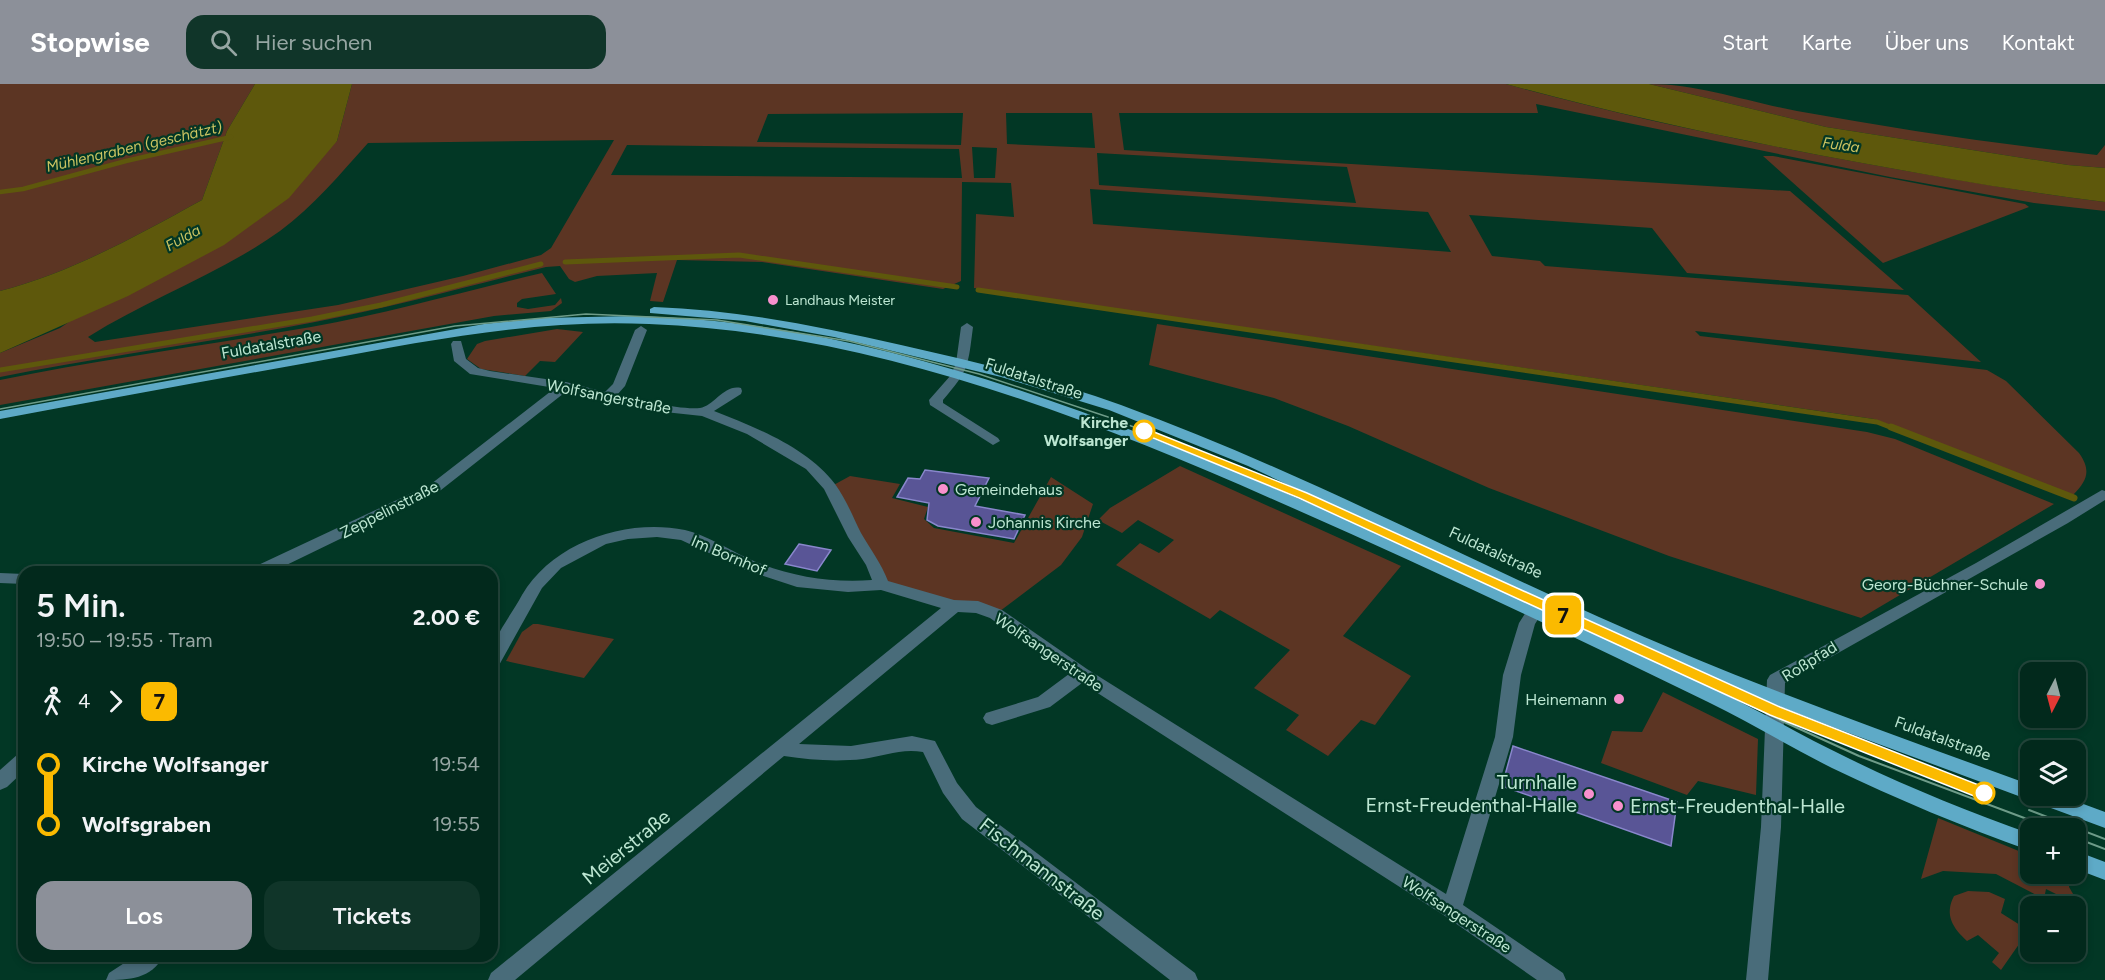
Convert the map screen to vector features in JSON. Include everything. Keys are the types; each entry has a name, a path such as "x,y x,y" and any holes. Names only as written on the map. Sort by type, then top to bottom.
{"main road":[{"name":"Fuldatalstraße","path":"0,415 434,335 511,324 551,321 648,320 724,326 841,346 959,369 1112,406 1199,440 1363,513 1658,650 1775,698 2020,789"},
{"name":"Fuldatalstraße","path":"959,369 1087,417 1358,530 1725,703 1867,776 2020,839"},
{"path":"2067,806 2105,820"},
{"path":"2086,864 2105,871"}],"street":[{"path":"967,327 959,369 936,400 937,405 993,441"},
{"path":"609,396 619,386 641,330"},
{"name":"Wolfsangerstraße","path":"457,344 460,361 474,371 499,377 566,386 646,406 704,412 752,431 811,466 834,492 856,537 874,564 881,585 954,606 978,607 996,614 1081,674 1452,909 1555,980"},
{"name":"Zeppelinstraße","path":"270,566 435,486 566,386"},
{"path":"704,412 736,391"},
{"name":"Roßpfad","path":"1756,980 1771,827 1776,680 1832,646 2057,525 2102,495"},
{"name":"Im Bornhof","path":"498,652 536,585 556,564 601,540 628,534 657,532 684,536 753,567 797,582 848,587 881,585"},
{"path":"0,578 18,579"},
{"name":"Meierstraße","path":"500,980 954,606"},
{"path":"1452,909 1504,737 1512,675 1527,623 1534,613"},
{"path":"992,718 1044,702 1081,674"},
{"name":"Fischmannstraße","path":"782,749 815,754 861,752 917,742 929,746 950,788 969,813 1187,980"},
{"path":"0,782 18,765"},
{"path":"117,980 143,962"}],"shaded area":[{"path":"0,84 255,84 227,131 202,200 128,240 79,263 0,291"},
{"path":"352,84 1506,84 1637,117 1769,145 1981,184 2105,202 2105,211 2034,203 1890,177 1536,104 1538,113 1119,113 1124,150 1790,191 1904,290 1687,273 1652,228 1469,215 1492,256 1540,261 1545,266 1908,295 1981,362 1695,331 1700,336 1987,370 2006,381 2079,453 2085,465 2086,475 2085,480 2073,495 1874,419 974,288 976,214 1014,217 1011,183 962,182 961,281 943,289 762,262 677,260 663,302 650,301 657,273 597,276 575,282 569,279 560,266 546,267 315,322 0,377 0,353 60,328 337,141","holes":["963,113 961,145 757,142 768,114","1006,113 1092,113 1095,148 1007,144","614,140 551,248 541,255 338,305 95,342 88,337 257,246 292,221 337,178 368,143","627,145 959,149 962,178 611,175","972,147 997,148 995,178 974,178","1097,153 1347,167 1356,203 1099,185","1090,189 1428,212 1451,252 1093,224"]},
{"path":"1649,84 1686,87 1834,118 1947,136 2097,155 2105,145 2105,168 2068,165 1826,127"},
{"path":"1763,156 1773,156 2025,204 2029,207 1883,263"},
{"path":"542,273 556,294 522,299 517,303 517,307 528,309 555,305 561,298 562,303 551,311 494,316 0,405 0,380 340,321"},
{"path":"1157,324 1867,432 1895,439 2054,504 1861,618 1669,556 1489,488 1348,426 1274,398 1149,365"},
{"path":"557,329 583,332 555,362 540,361 525,376 481,369 467,359 477,344 485,341"},
{"path":"1180,466 1401,566 1343,636 1411,676 1375,725 1361,720 1328,756 1286,730 1299,715 1254,688 1290,650 1220,610 1210,619 1116,565 1140,543 1159,553 1174,540 1138,520 1122,533 1098,520 1110,508"},
{"path":"850,476 900,484 892,498 928,507 924,519 934,528 1014,543 1051,477 1093,504 1082,537 1061,565 996,614 881,585 830,487"},
{"path":"533,624 614,639 584,678 506,661 522,632"},
{"path":"1663,692 1758,739 1756,795 1698,781 1687,795 1601,763 1612,731 1642,732"},
{"path":"1938,818 2020,852 2020,884 2069,884 2074,896 2060,896 2046,889 2045,896 2038,896 1996,874 1943,871 1921,879"},
{"path":"1968,891 1989,892 2005,899 2001,913 2020,925 2020,943 2001,970 1992,962 1999,953 1978,935 1967,941 1954,926 1950,909 1954,896"}],"water":[{"name":"Fulda","path":"255,84 352,84 337,141 289,198 224,245 128,296 0,353 0,291 79,263 128,240 202,200 227,131"},
{"name":"Fulda","path":"1506,84 1649,84 1826,127 2068,165 2105,168 2105,202 1953,179 1772,146 1638,117"}],"building":[{"path":"925,470 989,478 975,506 1025,515 1014,539 938,526 927,520 929,503 897,497 908,478 920,479"},
{"path":"799,544 831,550 817,571 785,564"},
{"name":"Turnhalle Ernst‐Freudenthal‐Halle","path":"1513,746 1677,802 1671,846 1502,786"}],"waterway":[{"name":"Mühlengraben (geschätzt)","path":"0,192 23,189 126,161 231,137"},
{"path":"565,262 739,255 957,287"},
{"path":"0,370 312,319 381,305 541,264"},
{"path":"978,290 1877,422 1895,429"},
{"path":"1891,427 2074,498"}],"tram line":[{"path":"0,409 455,326 586,314 717,320 849,341 979,374 1108,417 1234,466 1356,519 1686,672"},
{"name":"7","path":"1144,431 1303,495 1630,647 1775,711 1984,793"},
{"path":"1683,671 1782,721 1859,756 2024,818"},
{"path":"1856,744 1903,762"},
{"path":"2029,810 2105,839"},
{"path":"2086,842 2105,849"}],"place":[{"name":"Landhaus Meister","path":"773,300"},
{"name":"Kirche Wolfsanger","path":"1144,431"},
{"name":"Gemeindehaus","path":"943,489"},
{"name":"Johannis Kirche","path":"976,522"},
{"name":"Georg-Büchner-Schule","path":"2040,584"},
{"name":"Heinemann","path":"1619,699"},
{"name":"Turnhalle Ernst‐Freudenthal‐Halle","path":"1589,794"},
{"name":"Ernst-Freudenthal-Halle","path":"1618,806"}]}
